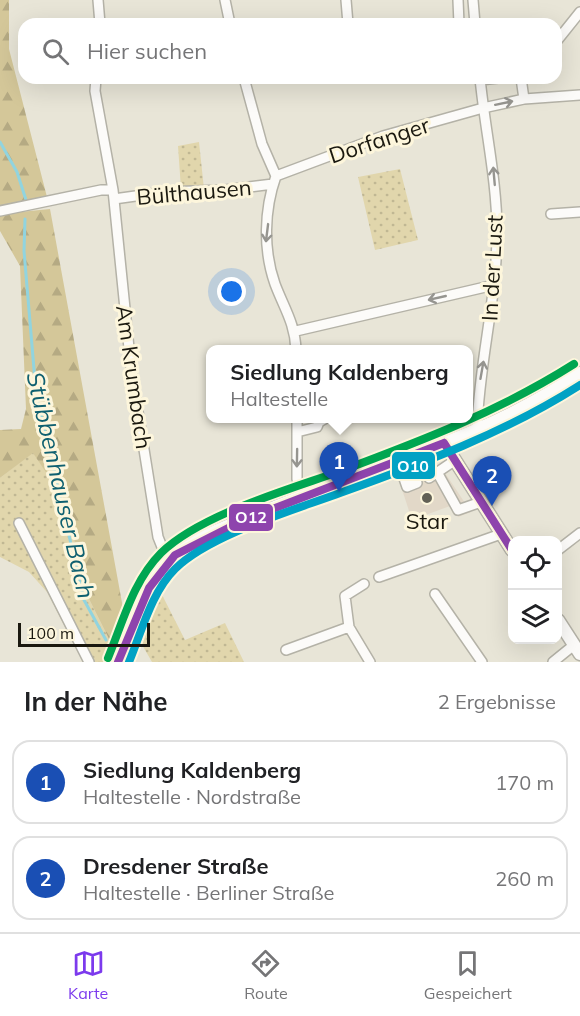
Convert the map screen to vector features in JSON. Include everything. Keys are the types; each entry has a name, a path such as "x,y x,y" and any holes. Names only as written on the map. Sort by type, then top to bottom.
{"main road":[{"path":"118,662 149,588 168,562 184,549 302,496 444,443 552,392 580,373"},
{"path":"444,443 508,543"},
{"path":"562,626 577,650"}],"street":[{"path":"98,0 100,18"},
{"path":"225,0 229,18"},
{"path":"346,0 348,18"},
{"path":"458,0 459,18"},
{"path":"473,0 474,18"},
{"path":"562,34 580,12"},
{"name":"Am Krumbach","path":"96,84 114,195 131,368 158,537 168,562"},
{"path":"246,84 274,180 265,243 275,284 296,331 296,345"},
{"name":"In der Lust","path":"477,428 479,386 494,285 497,233 494,173 481,84"},
{"path":"522,84 524,99"},
{"name":"Dorfanger","path":"274,180 383,136 483,108 524,99 580,96"},
{"name":"Bülthausen","path":"0,211 101,190 114,195 225,190 274,180"},
{"path":"551,214 580,212"},
{"path":"296,331 494,285"},
{"path":"297,423 297,479 302,496"},
{"path":"297,432 317,427 319,423"},
{"path":"398,461 406,487 417,483"},
{"path":"454,461 433,475 458,510 481,502"},
{"path":"19,524 88,662"},
{"path":"562,547 580,533"},
{"path":"379,577 501,534"},
{"path":"364,584 345,596 349,627 370,662"},
{"path":"435,594 482,662"},
{"path":"286,650 349,627"},
{"path":"553,662 577,650"}],"shaded area":[{"path":"199,142 204,189 181,189 178,146"},
{"path":"400,169 418,240 375,250 358,177"},
{"path":"33,452 65,501 87,595 111,643 104,662 83,662 47,592 29,572 0,557 0,478"},
{"path":"420,462 428,462 441,467 471,512 458,517 450,506 412,520 396,471"},
{"path":"157,585 185,640 225,623 244,662 152,662 137,636"}],"green space":[{"path":"0,0 9,0 9,49 47,197 0,207"},
{"path":"50,209 125,619 111,643 87,595 65,501 33,453 0,478 0,430 21,429 26,409 20,266 0,231 0,214"}],"waterway":[{"name":"Stübbenhauser Bach","path":"0,142 17,172 26,200"},
{"name":"Stübbenhauser Bach","path":"25,219 24,251 36,393 84,600 106,640"}],"transit line":[{"path":"473,418 518,396 574,364"},
{"name":"O10","path":"129,662 160,589 175,569 209,545 253,525 463,446 523,418 580,385"},
{"path":"108,658 143,576 161,553 178,539 221,515 245,505 338,472 461,423"},
{"name":"O12","path":"444,443 508,544"},
{"name":"O12","path":"118,662 149,588 175,555 244,520 444,443"}],"place":[{"name":"Siedlung Kaldenberg","path":"339,492"},
{"name":"Star","path":"427,498"},
{"name":"Dresdener Straße","path":"492,506"}]}
